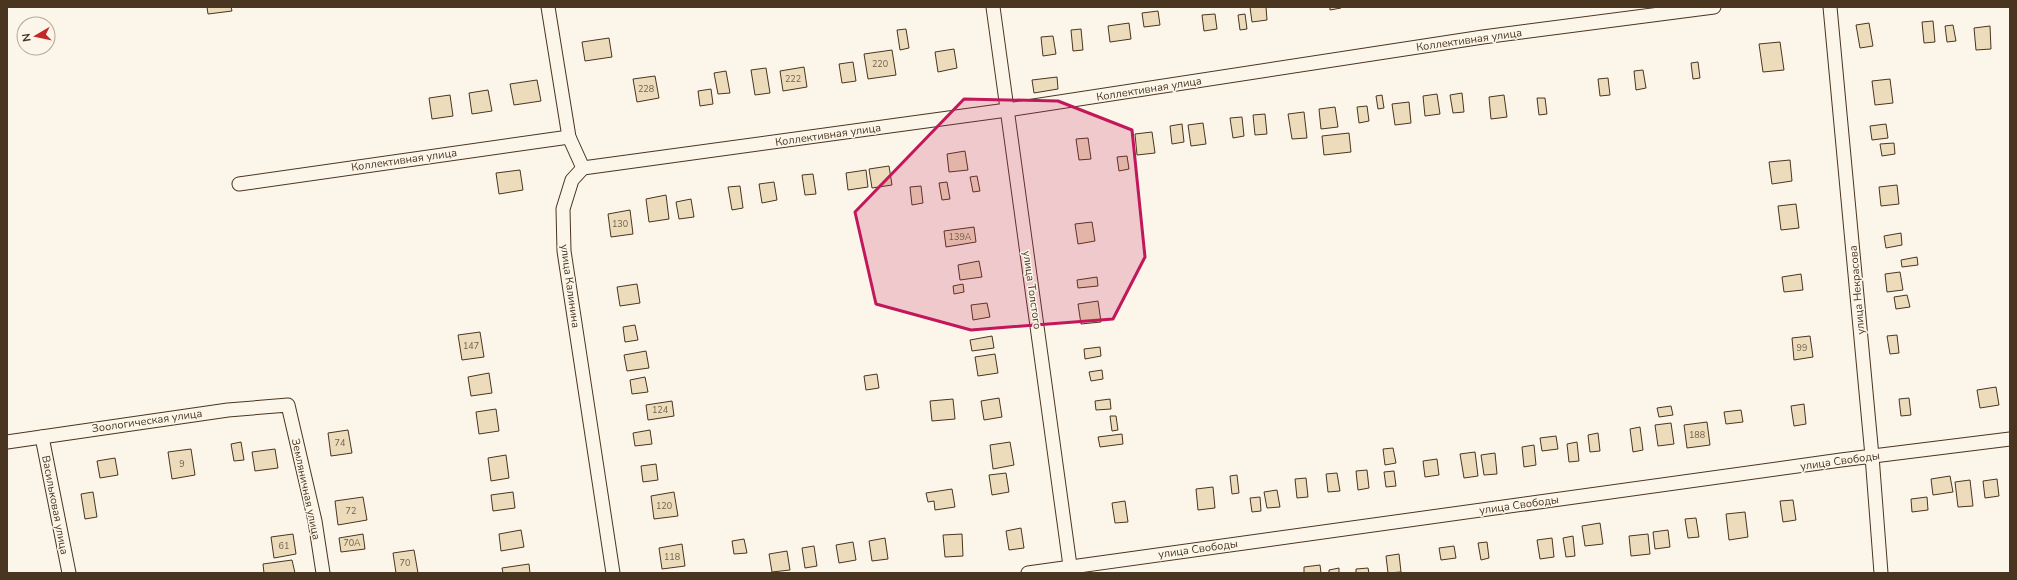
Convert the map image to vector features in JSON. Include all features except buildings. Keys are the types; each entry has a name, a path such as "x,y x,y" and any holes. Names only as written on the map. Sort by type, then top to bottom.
{"street":[{"path":"548,7 569,137 583,168"},
{"name":"улица Толстого","path":"993,7 1070,570"},
{"name":"Коллективная улица","path":"583,168 1008,110 1483,38 1714,7"},
{"name":"улица Некрасова","path":"1830,7 1872,456 1881,573"},
{"name":"Коллективная улица","path":"239,184 569,137"},
{"name":"улица Калинина","path":"583,168 572,180 563,209 564,251 613,573"},
{"name":"Зоологическая улица","path":"7,442 228,410 288,405"},
{"name":"Земляничная улица","path":"288,405 315,521 323,573"},
{"name":"Васильковая улица","path":"42,437 69,573"},
{"name":"улица Свободы","path":"1028,573 1070,570 1872,456 2010,439"}],"highlighted area":[{"path":"964,99 1058,101 1132,130 1145,257 1113,319 971,330 876,304 855,212"}]}
